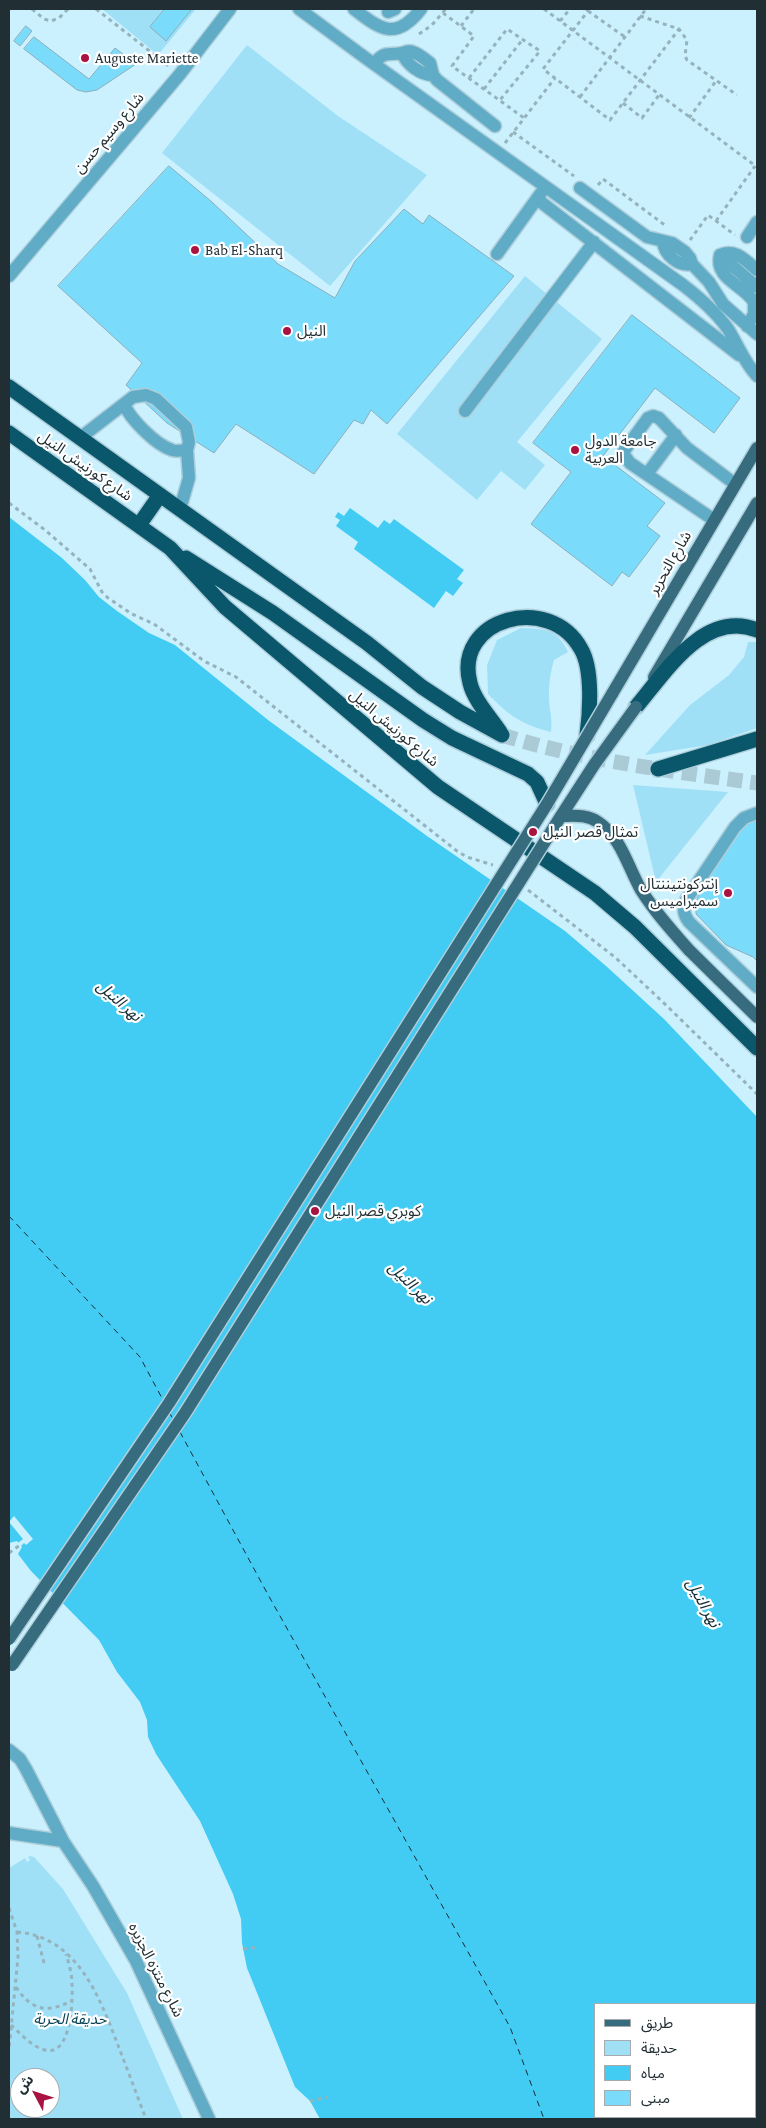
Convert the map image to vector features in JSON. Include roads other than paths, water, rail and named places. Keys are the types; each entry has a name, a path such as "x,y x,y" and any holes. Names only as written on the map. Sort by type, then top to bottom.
{"highway":[{"name":"شارع كورنيش النيل","path":"9,387 367,643 422,687 460,712 502,735 470,685 468,670 470,654 481,637 496,624 515,617 535,617 554,622 570,634 582,650 590,692 587,735"},
{"name":"شارع كورنيش النيل","path":"9,433 170,548 225,607 430,781 524,846 555,864 609,904 635,927 757,1048"},
{"path":"139,525 160,495"},
{"path":"170,548 273,614 423,720 452,738 528,774 537,782 547,804"},
{"path":"636,708 674,661 708,632 728,626 750,627 757,630"},
{"path":"658,769 757,738"}],"main road":[{"name":"شارع التحرير","path":"9,1639 169,1403 547,804 757,448"},
{"path":"10,1667 185,1413 561,816 594,765 636,708 757,504"},
{"path":"561,816 584,816 598,821 612,834 640,888 659,918 757,1017"}],"street":[{"name":"شارع وسيم حسن","path":"9,276 180,74 230,9"},
{"path":"299,9 700,298 728,329 745,360 757,376"},
{"path":"354,9 380,28 392,29 401,28 410,22 420,9"},
{"path":"374,64 386,54 402,53 406,61 425,75 433,75 496,126"},
{"path":"579,184 647,237 663,241 663,246 668,254 681,264 692,264 709,282 723,304 757,334"},
{"path":"497,254 546,186"},
{"path":"537,199 745,360"},
{"path":"745,239 757,222"},
{"path":"465,411 594,242"},
{"path":"720,256 731,252 757,270"},
{"path":"720,256 719,267 721,272 748,294 754,302 754,314 747,326"},
{"path":"720,256 757,287"},
{"path":"80,438 133,397 146,395 156,399 186,427 189,442 187,450 189,478 180,509"},
{"path":"124,404 128,413 159,442 172,451 187,450"},
{"path":"714,520 626,459 624,450 648,418 653,416 659,418 687,448 735,484"},
{"path":"647,474 676,435"},
{"path":"757,504 757,510"},
{"path":"757,812 744,818 735,827 686,900 684,909 685,916 689,922 757,987"},
{"name":"شارع منتزه الجزيره","path":"9,1750 20,1759 63,1841 93,1886 136,1961 209,2119"},
{"path":"9,1833 63,1841"}],"water":[{"path":"350,508 378,528 384,520 390,524 394,519 464,570 457,579 463,583 453,596 446,591 434,608 354,549 358,542 336,526 340,520 335,517 338,512 344,516"},
{"name":"نهر النيل","path":"9,517 62,558 85,580 99,597 117,611 149,633 175,645 268,720 427,836 565,931 664,1019 757,1117 757,2119 320,2119 310,2101 295,2087 247,1968 242,1943 241,1919 233,1894 200,1821 156,1754 148,1737 147,1720 140,1702 117,1672 99,1640 31,1571 18,1554 22,1547 17,1541 9,1543"}],"tunnel":[{"path":"502,735 565,752 757,783"}],"place":[{"name":"Auguste Mariette","path":"85,58"},
{"name":"Bab El-Sharq","path":"195,250"},
{"name":"النيل","path":"287,331"},
{"name":"جامعة الدول العربية","path":"575,450"},
{"name":"تمثال قصر النيل","path":"533,832"},
{"name":"إنتركونتيننتال سميراميس","path":"728,893"},
{"name":"كوبري قصر النيل","path":"315,1211"}],"park label":[{"name":"حديقة الحرية","path":"70,2019"}]}
